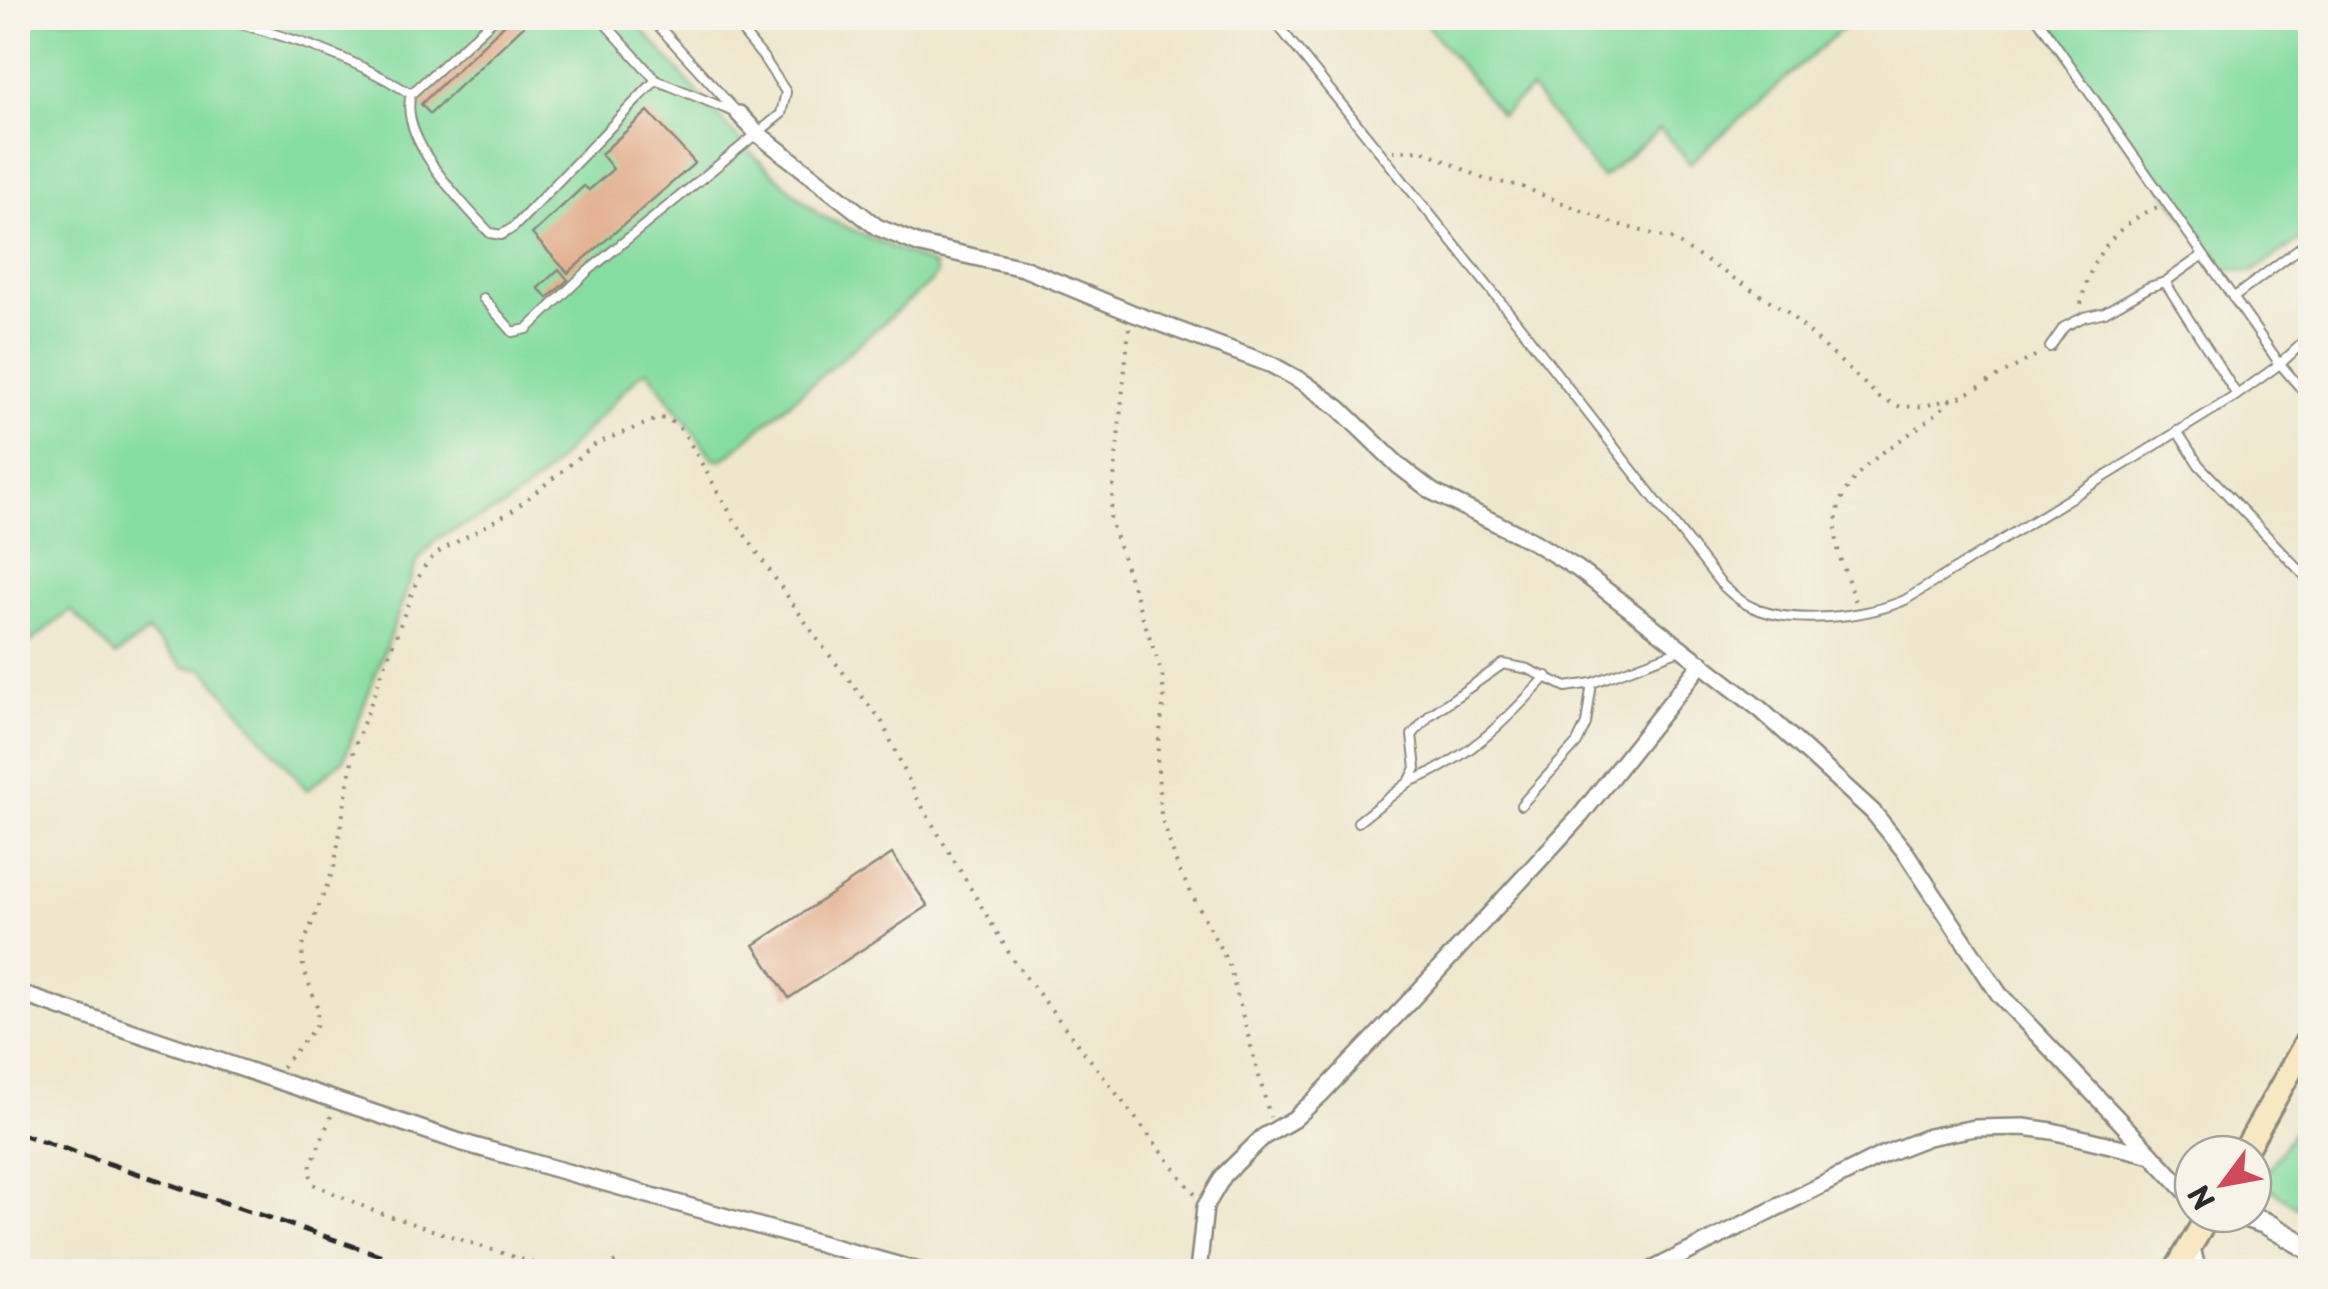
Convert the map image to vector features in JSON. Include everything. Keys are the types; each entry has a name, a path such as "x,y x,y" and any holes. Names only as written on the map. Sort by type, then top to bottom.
{"main road":[{"path":"2254,1134 2310,1036"},
{"path":"2175,1272 2197,1234"}],"street":[{"path":"740,114 757,133 877,227 920,245 1023,268 1272,365 1339,408 1413,478 1578,569 1760,708 1873,812 1906,853 1999,994 2173,1178"},
{"path":"1198,1272 1205,1208 1224,1175 1246,1152 1294,1118 1360,1054 1581,815 1702,662"},
{"path":"18,993 460,1142 922,1272"},
{"path":"1648,1272 1828,1179 1951,1131 2024,1127 2152,1155"},
{"path":"2273,1227 2310,1249"},
{"path":"2191,1244 2198,1272"}],"lane":[{"path":"496,18 411,94 407,107 432,165 490,233 501,235 514,227 656,80"},
{"path":"600,18 656,80 740,114"},
{"path":"651,18 740,114"},
{"path":"484,298 513,332 528,329 588,271 781,114 786,92 731,18"},
{"path":"1272,18 1721,584 1738,600 1775,615 1857,614 1905,600 2236,395 2306,340"},
{"path":"2037,18 2280,364 2310,399"},
{"path":"222,19 337,54 411,94"},
{"path":"2233,298 2310,240"},
{"path":"2050,347 2064,327 2165,282 2202,254"},
{"path":"2165,282 2236,395"},
{"path":"2177,431 2200,465 2310,581"},
{"path":"1410,782 1416,768 1412,735 1430,715 1503,664 1547,676 1566,687 1592,684 1684,648"},
{"path":"1358,822 1410,782 1444,770 1514,713 1547,676"},
{"path":"1522,805 1577,743 1586,724 1592,684"}],"path":[{"path":"1380,152 1423,150 1484,179 1520,186 1613,224 1671,239 1786,311 1880,398 1902,407 1950,400 2050,347"},
{"path":"2078,320 2091,266 2105,244 2147,212 2167,204"},
{"path":"1132,313 1110,520 1162,674 1164,697 1156,756 1161,815 1168,844 1229,965 1273,1132"},
{"path":"1857,614 1836,541 1839,506 1857,472 1935,417 1950,400"},
{"path":"270,1081 316,1026 318,1009 302,948 334,868 354,748 393,638 428,561 463,536 512,510 597,443 660,418 668,419 684,430 742,531 820,643 882,722 917,798 1015,963 1205,1208"},
{"path":"336,1102 309,1170 313,1184 374,1211 560,1272"},
{"path":"594,1272 616,1262 629,1272"}],"green space":[{"path":"18,18 632,18 751,153 819,215 934,266 936,274 725,458 717,460 711,456 648,370 541,478 504,507 439,537 418,560 344,759 307,790 203,668 185,668 148,632 115,656 71,610 18,652"},
{"path":"1421,18 1854,18 1690,163 1660,129 1602,178 1531,89 1501,115"},
{"path":"2041,18 2310,18 2310,233 2252,272 2221,268"},
{"path":"2306,1113 2310,1116 2310,1216 2273,1191 2273,1162"}],"building":[{"path":"511,18 532,18 430,114 421,104"},
{"path":"648,111 695,163 568,273 532,234 584,186 589,190 613,169 601,154"},
{"path":"559,269 568,280 548,298 538,288"},
{"path":"892,854 928,906 789,998 754,945"}],"railway":[{"path":"18,1133 430,1272"}]}
